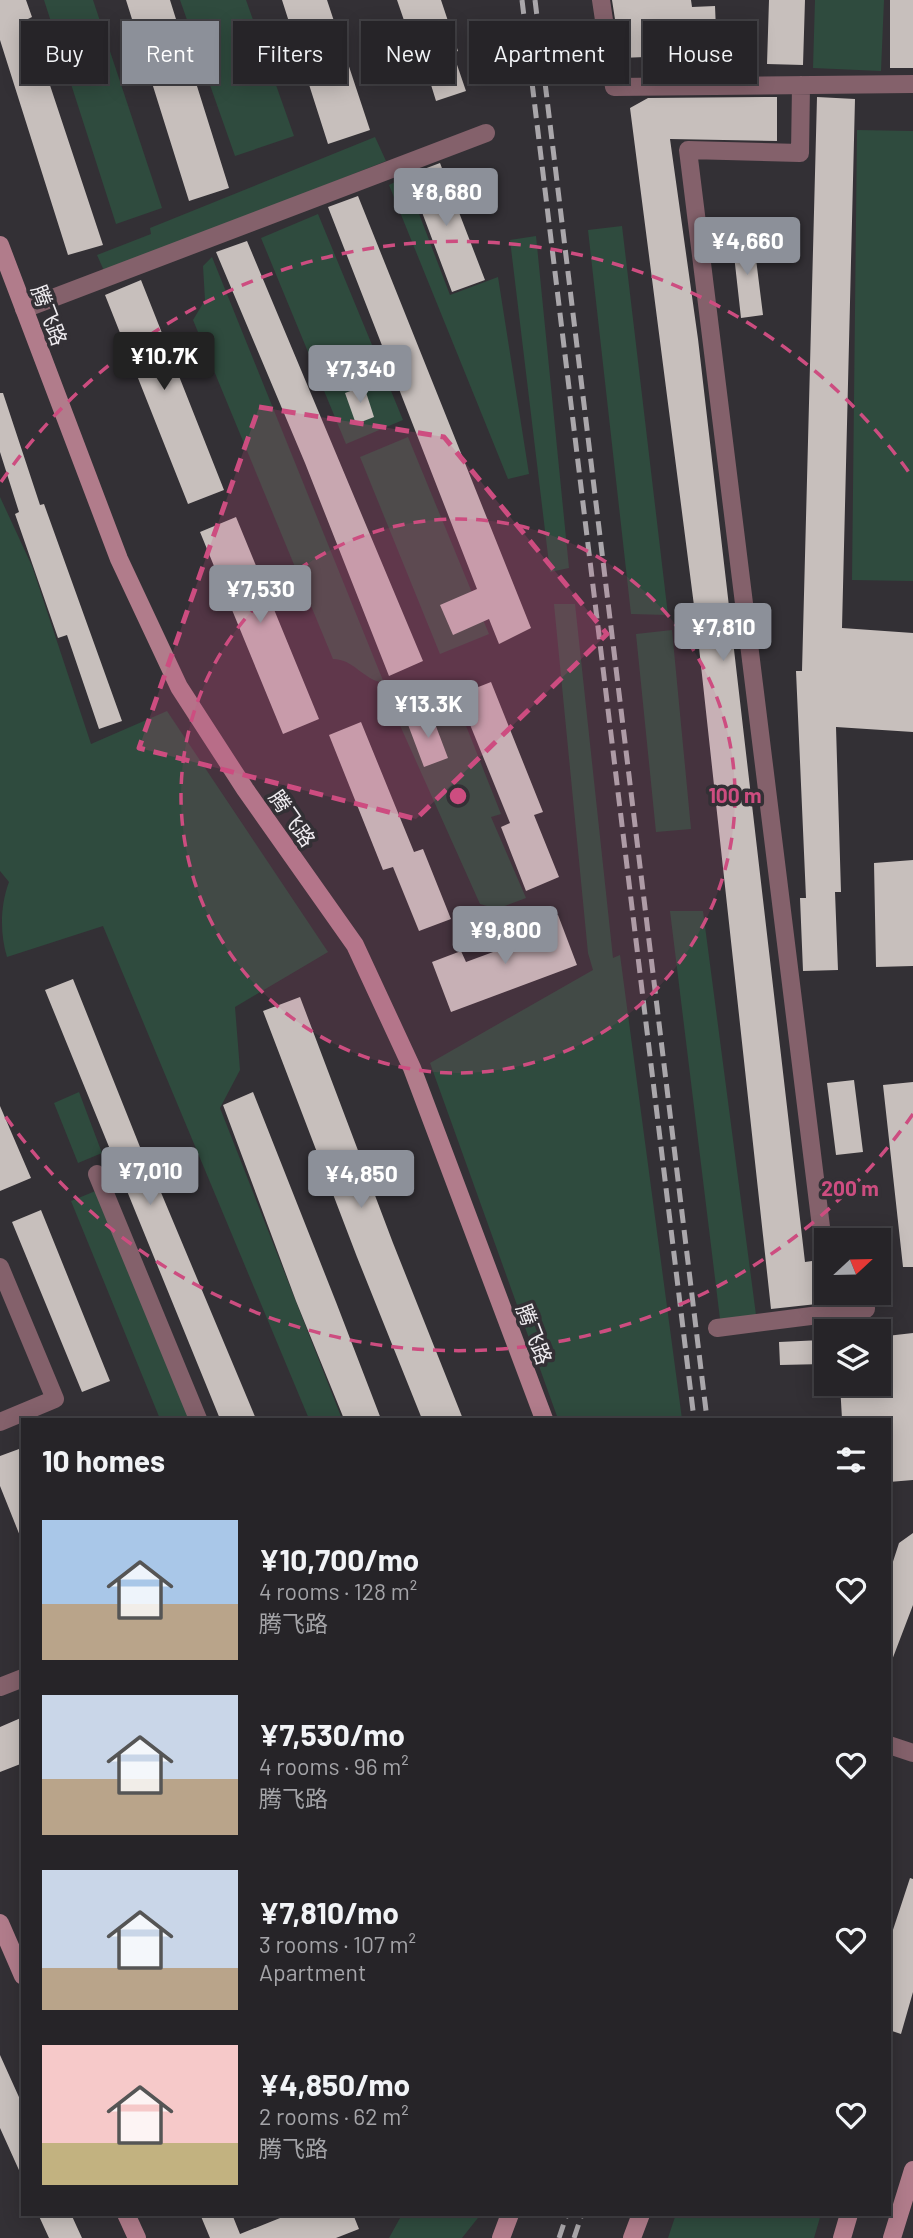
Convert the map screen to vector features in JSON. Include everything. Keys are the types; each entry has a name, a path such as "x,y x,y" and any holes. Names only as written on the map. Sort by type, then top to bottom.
{"street":[{"path":"601,0 614,87 913,85"},
{"path":"802,85 800,153 688,150 821,1228"},
{"path":"24,309 486,133"},
{"name":"腾飞路","path":"0,245 119,559 179,687 245,789 355,945 412,1068 544,1418"},
{"path":"97,1174 198,1418"},
{"path":"0,1266 55,1399 0,1422"},
{"path":"717,1328 866,1309 866,1306"},
{"path":"0,1687 21,1679"},
{"path":"891,1746 913,1753"},
{"path":"1,1929 21,1972"},
{"path":"892,2238 913,2171"},
{"path":"127,2216 136,2238"},
{"path":"500,2238 509,2216"},
{"path":"632,2238 639,2216"},
{"path":"842,2238 848,2216"}],"highlighted area":[{"path":"259,407 444,437 607,634 416,819 139,748"}],"green space":[{"path":"44,0 93,0 100,21 51,21"},
{"path":"180,0 246,0 253,21 233,21 233,84 276,84 294,136 235,156 210,84 219,84 219,21 187,21"},
{"path":"815,0 884,0 881,71 813,68"},
{"path":"108,45 162,208 116,224 71,84 108,84"},
{"path":"857,130 913,131 913,581 852,580"},
{"path":"375,137 386,161 105,273 97,255 151,234 150,228"},
{"path":"405,177 450,295 498,277 529,474 508,479 389,185"},
{"path":"318,214 403,420 346,444 261,238"},
{"path":"622,226 668,615 631,614 588,230"},
{"path":"536,236 569,568 550,572 510,240"},
{"path":"212,257 384,683 370,678 347,662 333,659 193,320 205,300 203,266"},
{"path":"408,437 489,634 440,654 360,457"},
{"path":"0,497 32,566 91,744 167,711 328,952 235,1007 240,1070 220,1108 342,1418 309,1418 103,926 7,957 2,920 9,882 0,871"},
{"path":"554,604 575,604 613,958 620,955 682,1418 558,1418 430,1063 593,970 588,953"},
{"path":"672,630 691,829 656,832 636,634"},
{"path":"451,688 501,814 491,817 526,898 497,909 480,904 394,712"},
{"path":"670,911 703,911 756,1315 720,1319"},
{"path":"79,1092 102,1153 78,1163 54,1103"},
{"path":"98,1190 191,1418 160,1418 71,1201"},
{"path":"399,2216 479,2216 462,2238 389,2238"},
{"path":"675,2216 820,2216 814,2238 668,2238"}],"building":[{"path":"0,0 26,0 32,17 29,21 21,21 21,84 50,84 103,245 68,255 0,40"},
{"path":"126,0 170,0 177,21 133,21"},
{"path":"282,0 327,0 334,21 289,21"},
{"path":"397,0 441,0 448,21 404,21"},
{"path":"612,0 691,0 692,7 715,6 716,21 643,21 643,57 629,58 629,21 615,21"},
{"path":"769,0 805,0 803,65 767,64"},
{"path":"890,0 913,0 913,68 890,68"},
{"path":"455,59 466,91 436,101 431,84 455,84"},
{"path":"347,60 370,130 328,144 309,84 347,84"},
{"path":"152,84 196,84 229,188 189,201"},
{"path":"777,97 777,141 670,139 698,339 805,1262 814,1261 814,1304 771,1309 697,629 630,108 648,98"},
{"path":"817,97 855,99 842,628 913,633 913,732 836,727 841,892 835,892 838,970 803,971 800,898 806,898 796,671 802,671"},
{"path":"440,163 485,280 452,292 408,175"},
{"path":"358,196 531,628 499,644 489,619 453,635 440,605 477,589 328,207"},
{"path":"753,235 763,315 741,318 732,237"},
{"path":"247,241 423,661 389,676 305,463 216,252"},
{"path":"141,280 224,490 188,504 105,295"},
{"path":"364,386 374,417 356,424 345,393"},
{"path":"0,393 3,393 40,505 44,504 122,721 99,729 67,635 58,638 15,514 19,512 0,452"},
{"path":"236,517 319,719 283,734 200,532"},
{"path":"491,682 543,812 534,815 559,877 526,891 501,827 510,823 458,695"},
{"path":"431,713 448,758 424,767 407,722"},
{"path":"361,722 414,852 423,849 451,919 419,931 393,867 383,870 329,735"},
{"path":"913,860 913,966 876,967 874,863"},
{"path":"558,915 577,965 451,1012 432,962 461,951 466,962 534,937 529,926"},
{"path":"73,979 150,1172 152,1171 256,1418 220,1418 45,990"},
{"path":"300,997 463,1418 422,1418 263,1011"},
{"path":"854,1080 863,1152 836,1155 827,1083"},
{"path":"913,1082 913,1267 903,1267 883,1085"},
{"path":"253,1092 381,1418 344,1418 296,1301 223,1105"},
{"path":"0,1106 31,1178 0,1191"},
{"path":"41,1210 110,1381 82,1392 12,1222"},
{"path":"913,1333 913,1480 891,1482 891,1418 842,1418 841,1396 891,1396 891,1336"},
{"path":"814,1340 814,1364 780,1365 779,1342"},
{"path":"19,1449 21,1454 21,1538 0,1486 0,1456"},
{"path":"913,1533 913,1605 891,1663 891,1568 899,1543"},
{"path":"21,1718 21,1764 0,1772 0,1727"},
{"path":"910,1878 913,1879 913,1992 901,2034 891,2031 891,1936"},
{"path":"0,2055 21,2102 21,2175 0,2128"},
{"path":"39,2216 72,2216 82,2238 49,2238"},
{"path":"201,2216 233,2216 240,2234 285,2216 354,2216 359,2229 336,2238 210,2238"}],"railway":[{"path":"522,0 694,1418"},
{"path":"535,0 707,1418"},
{"path":"559,2238 566,2216"},
{"path":"574,2238 581,2216"}]}
